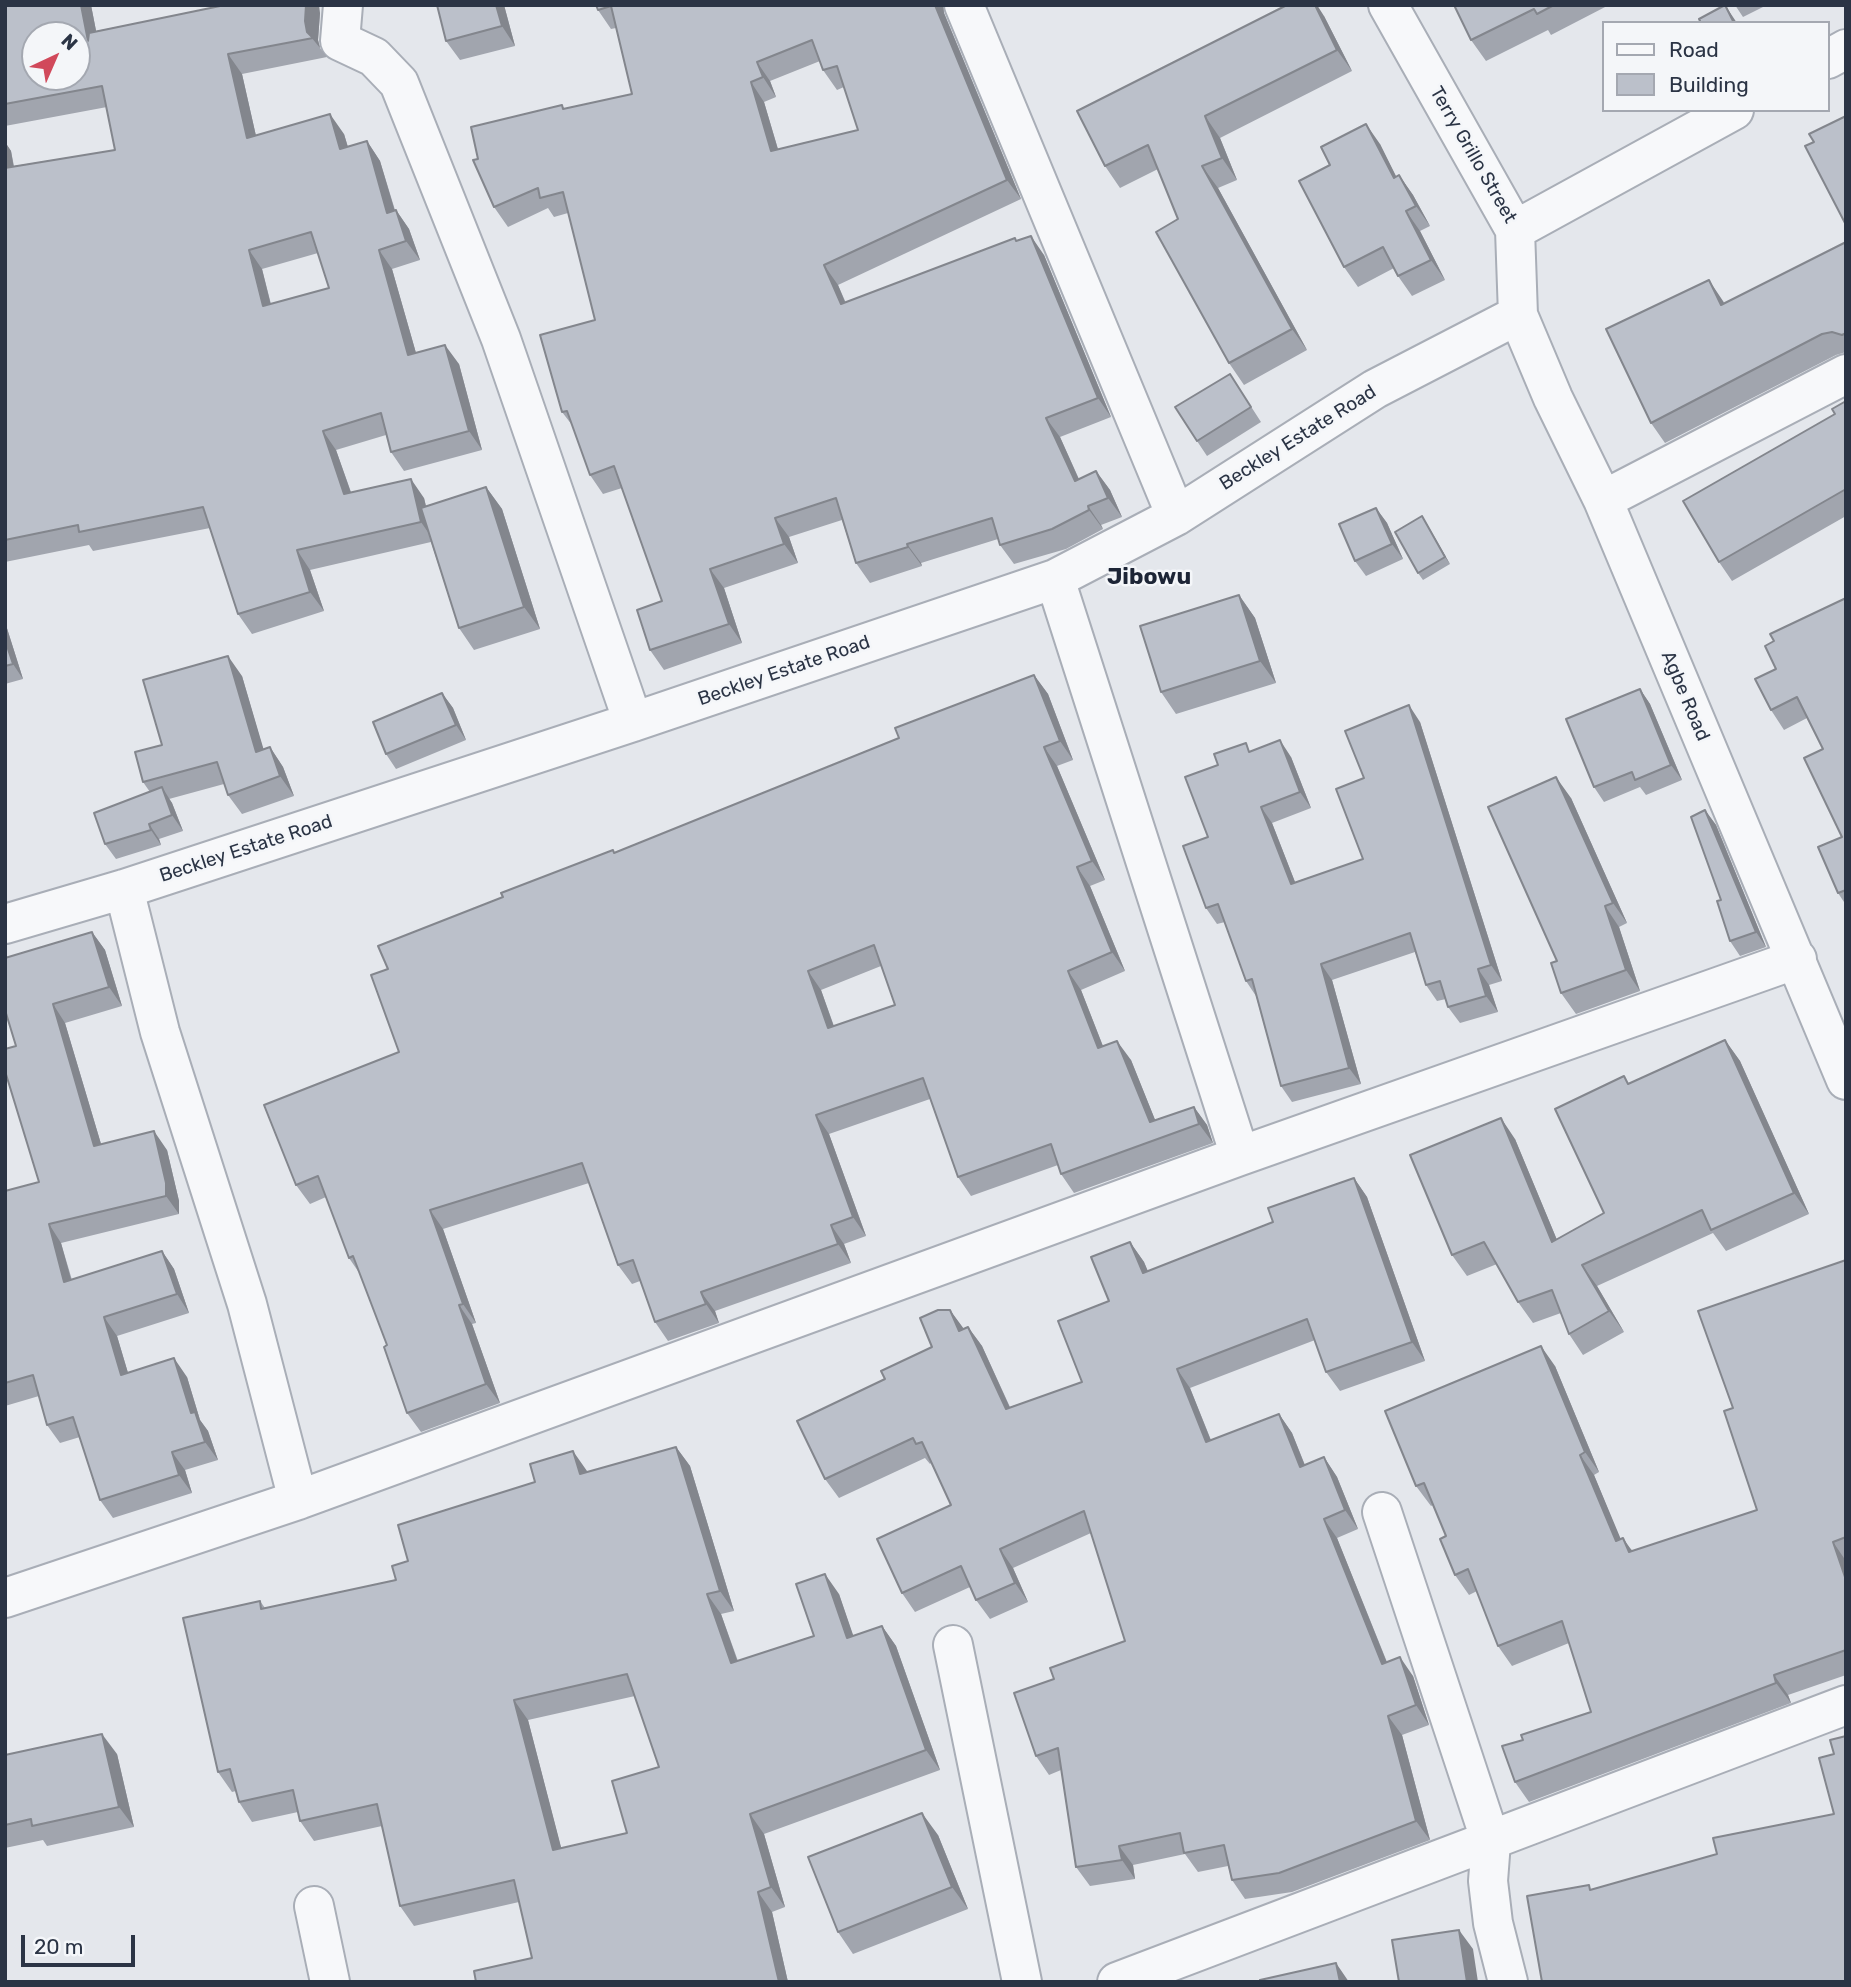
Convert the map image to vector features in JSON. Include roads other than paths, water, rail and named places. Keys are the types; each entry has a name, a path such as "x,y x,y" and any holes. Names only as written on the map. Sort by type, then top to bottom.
{"street":[{"path":"343,5 340,41 374,57 399,83 501,339 633,722"},
{"path":"964,5 1176,516"},
{"name":"Terry Grillo Street","path":"1388,5 1515,229 1518,315"},
{"path":"1830,58 1846,49"},
{"path":"1515,229 1730,112"},
{"name":"Beckley Estate Road","path":"5,924 124,889 633,722 999,580 1055,579 1176,516 1375,390 1518,315"},
{"name":"Agbe Road","path":"1518,315 1553,398 1603,500 1843,1068"},
{"path":"1603,500 1846,374"},
{"path":"1055,579 1240,1156"},
{"path":"124,889 160,1032 247,1304 298,1500"},
{"path":"5,1598 298,1500 1240,1156 1797,959"},
{"path":"1382,1512 1491,1842 1488,1881 1493,1923 1508,1982"},
{"path":"953,1645 1022,1982"},
{"path":"1116,1982 1491,1842 1846,1705"},
{"path":"314,1906 330,1982"}],"district":[{"name":"Jibowu","path":"1149,577"}]}
